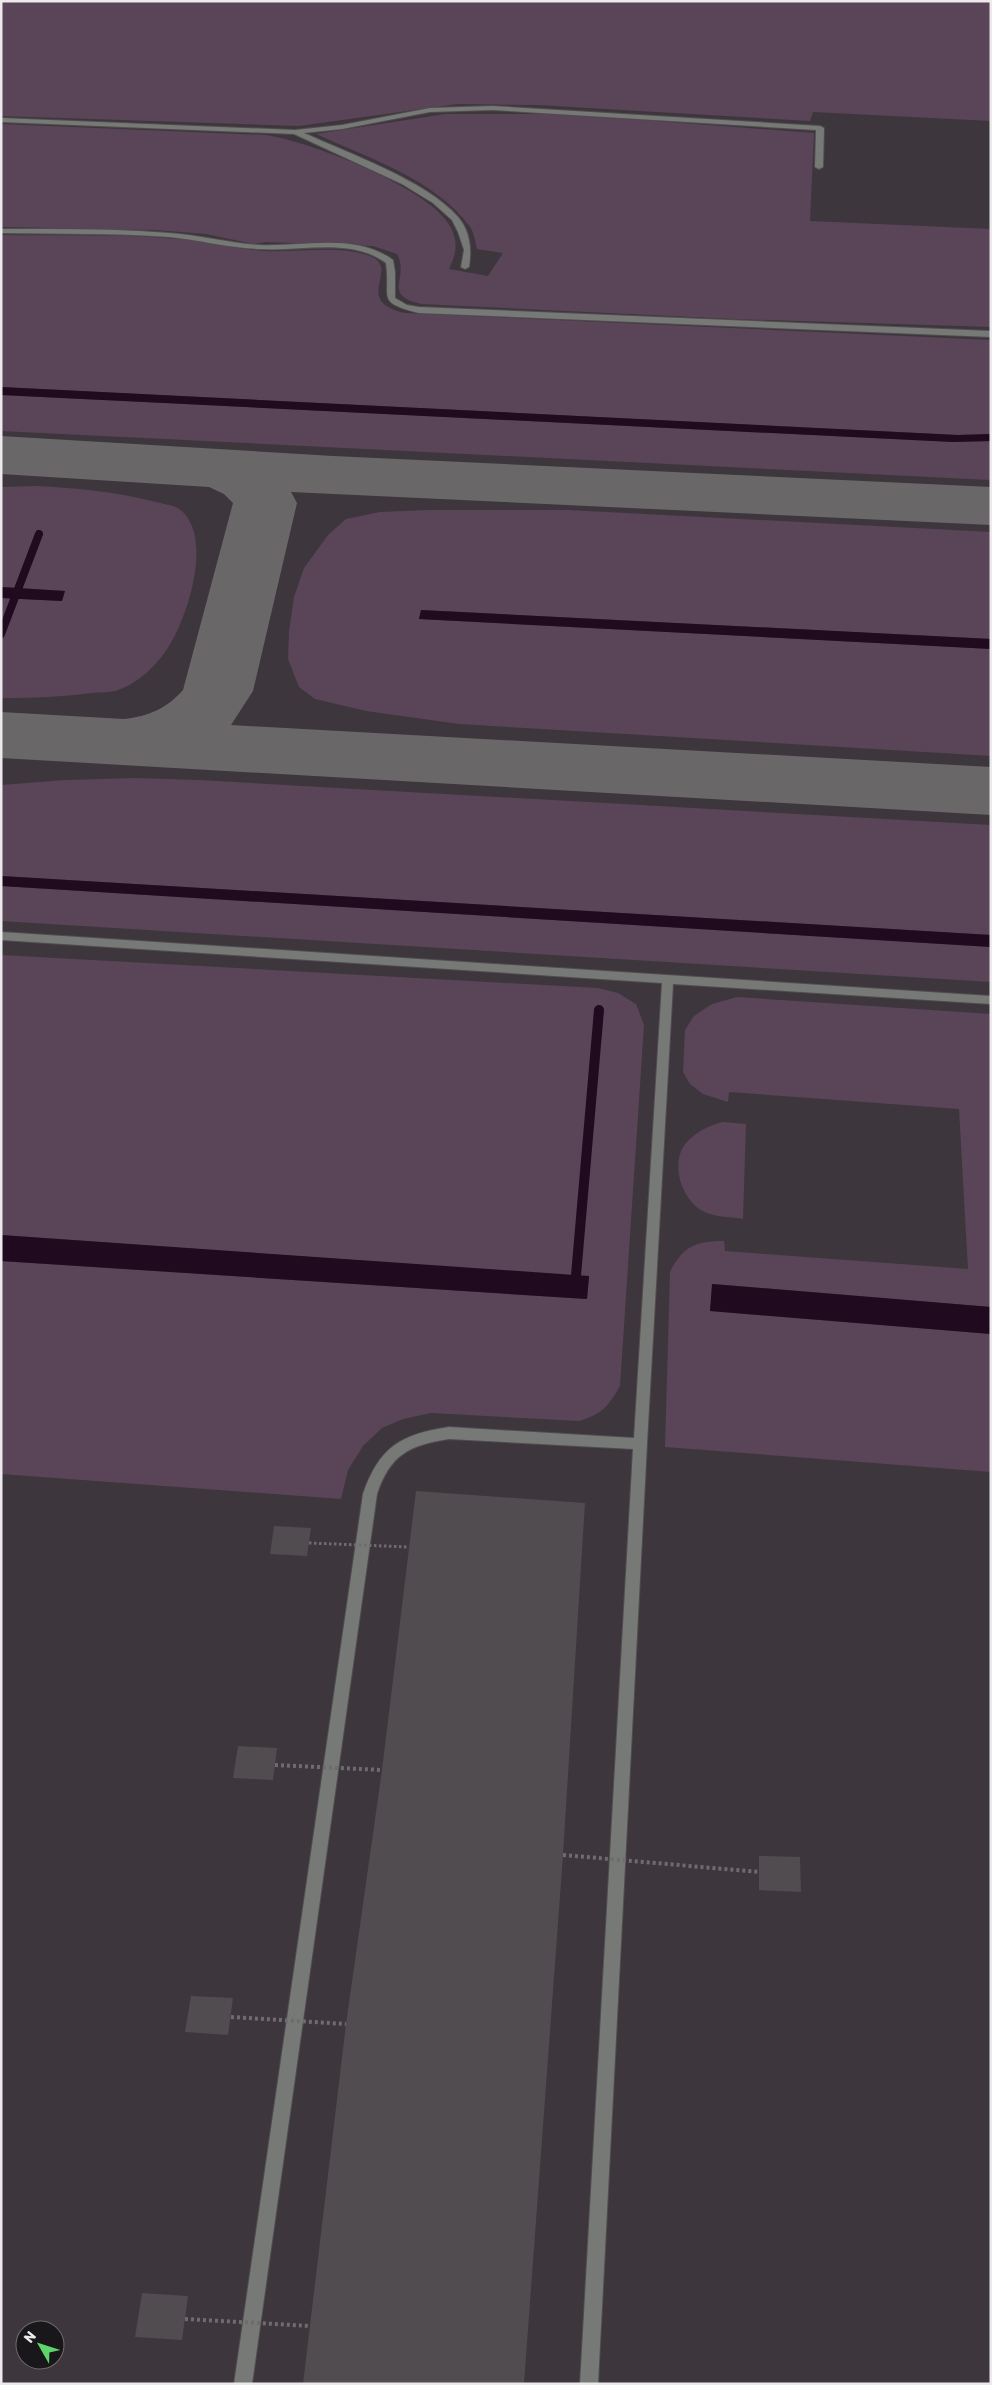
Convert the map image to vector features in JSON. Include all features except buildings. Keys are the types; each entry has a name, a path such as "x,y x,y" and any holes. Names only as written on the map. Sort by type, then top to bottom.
{"lane":[{"path":"1,120 296,132 342,127 430,110 492,108 820,128 819,167"},
{"path":"296,132 405,182 436,201 455,219 462,232 468,250 465,267"},
{"path":"1,231 168,235 261,248 321,246 364,250 385,256 390,262 388,292 390,297 402,305 420,310 991,334"},
{"path":"1,936 991,1000"},
{"path":"589,2384 640,1444 668,979"},
{"path":"243,2384 370,1494 374,1479 393,1451 426,1436 449,1433 640,1444"}],"path":[{"path":"309,1542 409,1547"},
{"path":"275,1764 382,1770"},
{"path":"563,1855 759,1872"},
{"path":"230,2017 346,2024"},
{"path":"185,2319 310,2326"}],"shaded area":[{"path":"1,1 991,1 991,2384 1,2384"},
{"path":"1,1 991,1 991,121 813,112 810,121 537,105 458,104 299,126 1,116"},
{"path":"445,114 564,114 814,133 810,221 991,229 991,327 734,319 421,304 402,296 399,291 401,271 397,254 373,246 266,242 254,244 206,234 155,230 1,227 1,124 265,135 308,146 364,167 416,195 436,209 452,229 456,246 449,269 488,276 503,253 477,249 470,227 456,210 420,183 378,161 316,134"},
{"path":"1,235 100,235 174,238 257,250 342,250 355,252 377,260 381,267 378,292 381,300 389,307 405,313 991,340 991,434 955,435 1,387"},
{"path":"1,387 958,435 991,434 991,441 953,442 1,395"},
{"path":"1,395 953,442 991,441 991,480 1,431"},
{"path":"36,486 97,491 170,505 178,508 189,520 195,536 196,555 190,596 184,615 169,646 159,659 140,678 126,687 109,692 47,697 1,698 1,598 61,601 65,591 1,587 1,487"},
{"path":"568,510 991,532 991,639 421,610 419,619 991,649 991,756 459,724 366,711 315,699 299,687 288,659 289,631 294,597 304,568 328,535 346,519 380,512"},
{"path":"1,587 65,591 62,601 1,598"},
{"path":"421,610 991,639 991,649 419,619"},
{"path":"135,778 199,780 991,825 991,935 1,876 1,785 66,780"},
{"path":"1,876 991,935 991,947 1,886"},
{"path":"1,886 991,947 991,982 1,921"},
{"path":"1,955 598,988 618,993 636,1004 644,1025 620,1386 612,1399 604,1409 593,1416 579,1421 431,1413 403,1419 382,1428 363,1446 348,1470 341,1499 1,1474 1,1261 587,1299 589,1277 1,1235"},
{"path":"737,997 991,1014 991,1307 713,1284 710,1311 991,1334 991,1472 665,1447 670,1272 680,1256 691,1247 706,1242 724,1241 725,1251 968,1269 959,1109 729,1092 728,1102 703,1094 690,1084 683,1072 685,1030 694,1016 712,1004"},
{"path":"723,1122 746,1124 743,1219 709,1214 697,1207 684,1191 678,1171 681,1151 686,1143 694,1135 712,1125"},
{"path":"1,1235 589,1276 587,1299 1,1261"},
{"path":"712,1284 991,1307 991,1334 710,1311"}],"waterway":[{"path":"1,634 39,534"},
{"path":"575,1287 599,1010"}],"taxiway":[{"path":"1,455 207,467"},
{"path":"200,466 207,467"},
{"path":"124,742 153,738 178,730 200,715 218,691 265,503 254,486 246,480 229,472 207,467"},
{"path":"207,467 991,506"},
{"path":"1,735 124,742"},
{"path":"124,742 991,791"}]}
